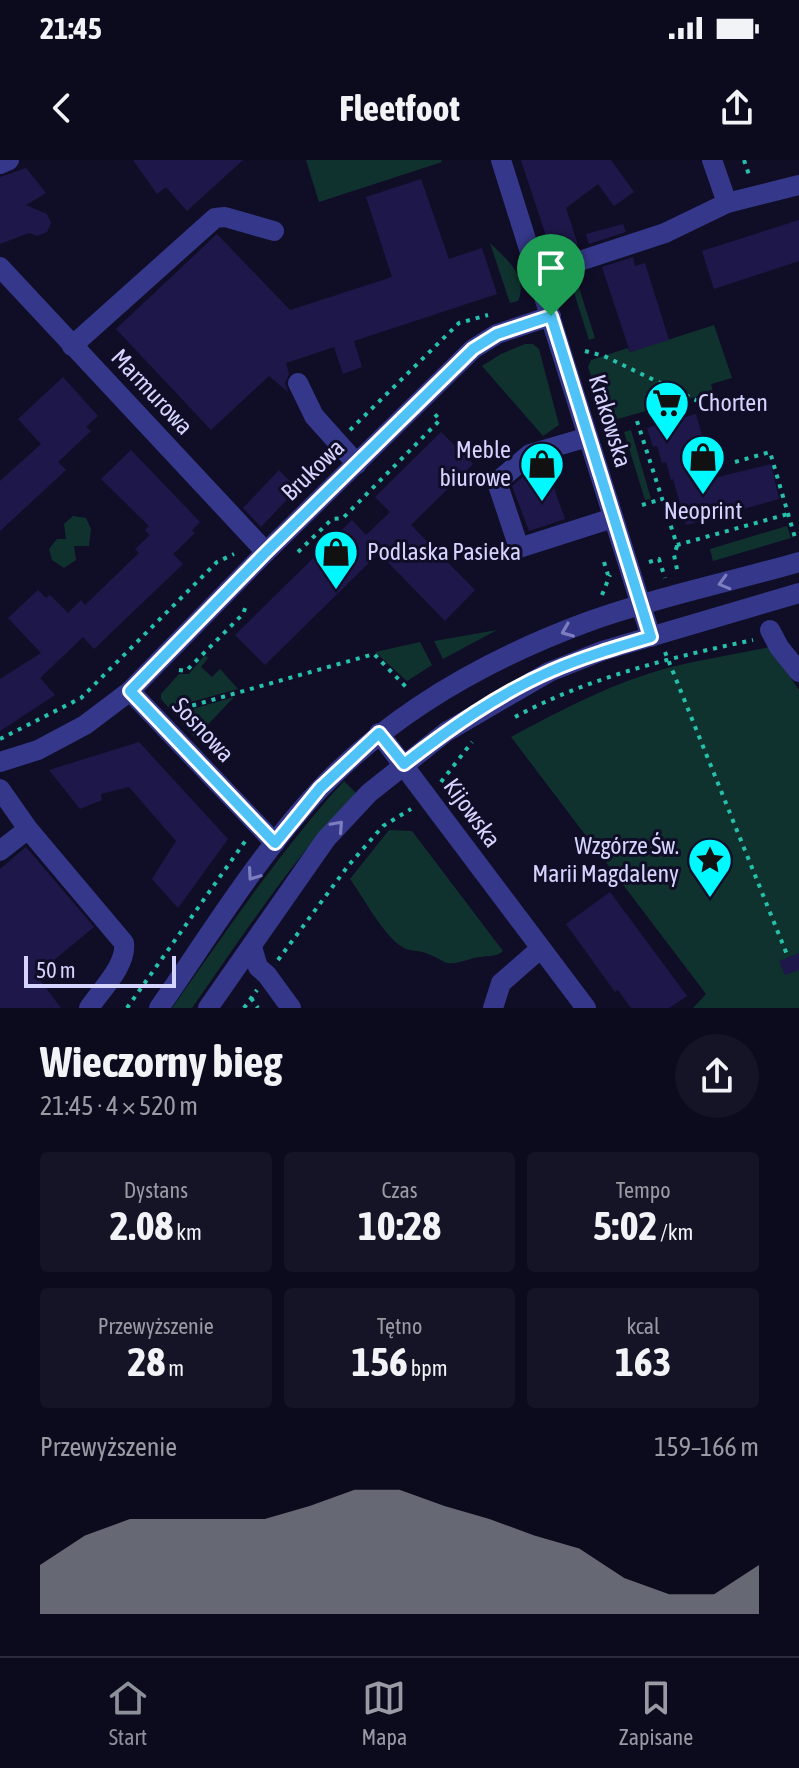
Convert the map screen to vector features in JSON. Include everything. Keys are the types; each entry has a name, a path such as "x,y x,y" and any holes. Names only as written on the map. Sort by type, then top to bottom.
{"street":[{"path":"0,164 9,160"},
{"name":"Krakowska","path":"501,160 588,437 603,521 658,644"},
{"path":"712,160 727,203"},
{"path":"537,275 665,233 727,203 799,185"},
{"path":"72,346 215,218 225,217 274,231"},
{"name":"Marmurowa","path":"0,267 266,552"},
{"name":"Brukowa","path":"130,691 266,552 473,349 497,334 551,316"},
{"path":"298,383 314,416 357,464"},
{"path":"588,437 530,454 497,482 519,548 603,521"},
{"path":"159,1008 275,843 320,788 379,733 438,692 511,654 590,621 799,562"},
{"path":"208,1008 326,839 369,793 446,732 549,672 602,651 658,644 799,593"},
{"path":"771,633 799,672"},
{"path":"0,762 38,750 85,725 130,691"},
{"name":"Sosnowa","path":"130,691 275,843"},
{"name":"Kijowska","path":"379,733 586,1008"},
{"path":"0,789 28,829 124,943 121,962 89,1008"},
{"path":"0,851 28,829"},
{"path":"252,947 258,967 291,1008"},
{"path":"493,1008 501,983 540,949"}],"path":[{"path":"585,351 604,356 702,403"},
{"path":"291,559 332,519 343,518 440,420 430,408"},
{"path":"637,421 677,545 674,555 678,574"},
{"path":"735,462 770,452 796,541"},
{"path":"642,505 662,499"},
{"path":"677,545 788,514"},
{"path":"603,521 608,575"},
{"path":"0,739 81,698 217,562 239,550"},
{"path":"175,670 186,671 243,614 244,606 252,597"},
{"path":"507,722 533,707 586,685 771,633"},
{"path":"658,644 668,660 788,957"},
{"path":"176,723 167,712 374,654 407,688"},
{"path":"244,1008 348,866 383,826 428,796 465,749 481,736"},
{"path":"127,1008 250,836"},
{"path":"251,998 258,1008"}],"green space":[{"path":"306,160 441,160 442,162 319,202"},
{"path":"490,243 518,276 521,292 518,301 510,303"},
{"path":"577,281 595,338 589,340 571,283"},
{"path":"714,325 732,378 711,384 713,392 607,422 588,367 591,360 628,348 630,352"},
{"path":"525,344 533,344 539,349 559,425 543,436 482,366"},
{"path":"631,430 651,499 645,500 624,432"},
{"path":"73,516 86,518 91,529 89,546 74,546 76,560 64,568 52,560 49,549 57,539 66,539 64,524"},
{"path":"787,526 791,538 713,561 710,549"},
{"path":"497,630 443,659 434,641"},
{"path":"420,642 432,665 407,681 375,652"},
{"path":"770,647 799,690 799,1008 693,1008 706,994 511,737 629,680 671,667"},
{"path":"205,655 208,658 201,667 212,677 220,669 238,689 169,708 161,699 161,694 179,674 189,674"},
{"path":"234,697 195,738 175,714"},
{"path":"344,781 356,793 290,870 192,1008 172,1008 276,863"},
{"path":"389,830 412,831 503,951 493,956 450,963 408,950 389,935 350,879"}],"building":[{"path":"133,160 243,160 187,211 166,187 157,194"},
{"path":"521,160 611,160 634,192 614,206 598,184 566,208 578,245 552,254"},
{"path":"26,168 46,193 26,205 47,214 51,223 47,232 37,236 29,233 0,244 0,177"},
{"path":"421,179 449,259 482,248 497,294 354,341 362,367 343,374 334,347 286,363 288,392 269,376 211,430 116,329 217,234 290,310 392,277 366,197"},
{"path":"799,220 799,261 714,289 702,251"},
{"path":"623,224 626,232 589,244 586,234"},
{"path":"633,257 635,266 645,263 669,340 630,352 602,267"},
{"path":"63,377 98,416 86,427 91,431 58,462 66,470 0,531 0,481 41,444 18,419"},
{"path":"696,414 714,478 771,464 779,499 686,525 673,479 666,462 662,463 657,446 653,447 647,428"},
{"path":"441,432 473,464 411,525 475,590 445,621 379,553 265,665 235,635 352,520 366,535 390,512 375,497"},
{"path":"131,450 200,522 192,530 195,533 173,554 183,564 94,649 83,637 40,678 55,695 0,731 0,679 41,653 8,618 38,590 46,598 50,595 68,613 81,600 85,605 139,553 135,549 150,535 145,530 149,526 101,479"},
{"path":"545,463 565,519 529,531 512,486 536,466"},
{"path":"279,470 297,489 261,527 243,508"},
{"path":"139,742 228,839 178,908 152,879 176,841 129,787 101,794 102,800 80,809 49,770"},
{"path":"26,847 94,927 36,975 61,1008 0,1008 0,869"},
{"path":"610,892 687,996 669,1008 631,1008 618,990 615,992 566,924"},
{"path":"799,953 799,970 785,975 779,961"}],"place":[{"name":"Chorten","path":"667,442"},
{"name":"Neoprint","path":"703,496"},
{"name":"Meble biurowe","path":"542,503"},
{"name":"Podlaska Pasieka","path":"336,591"},
{"name":"Wzgórze Św. Marii Magdaleny","path":"710,899"}],"route":[{"path":"551,316 651,637 602,651 549,672 446,732 404,764 379,733 320,788 275,843 130,691 266,552 473,349 497,334 551,316"}]}
